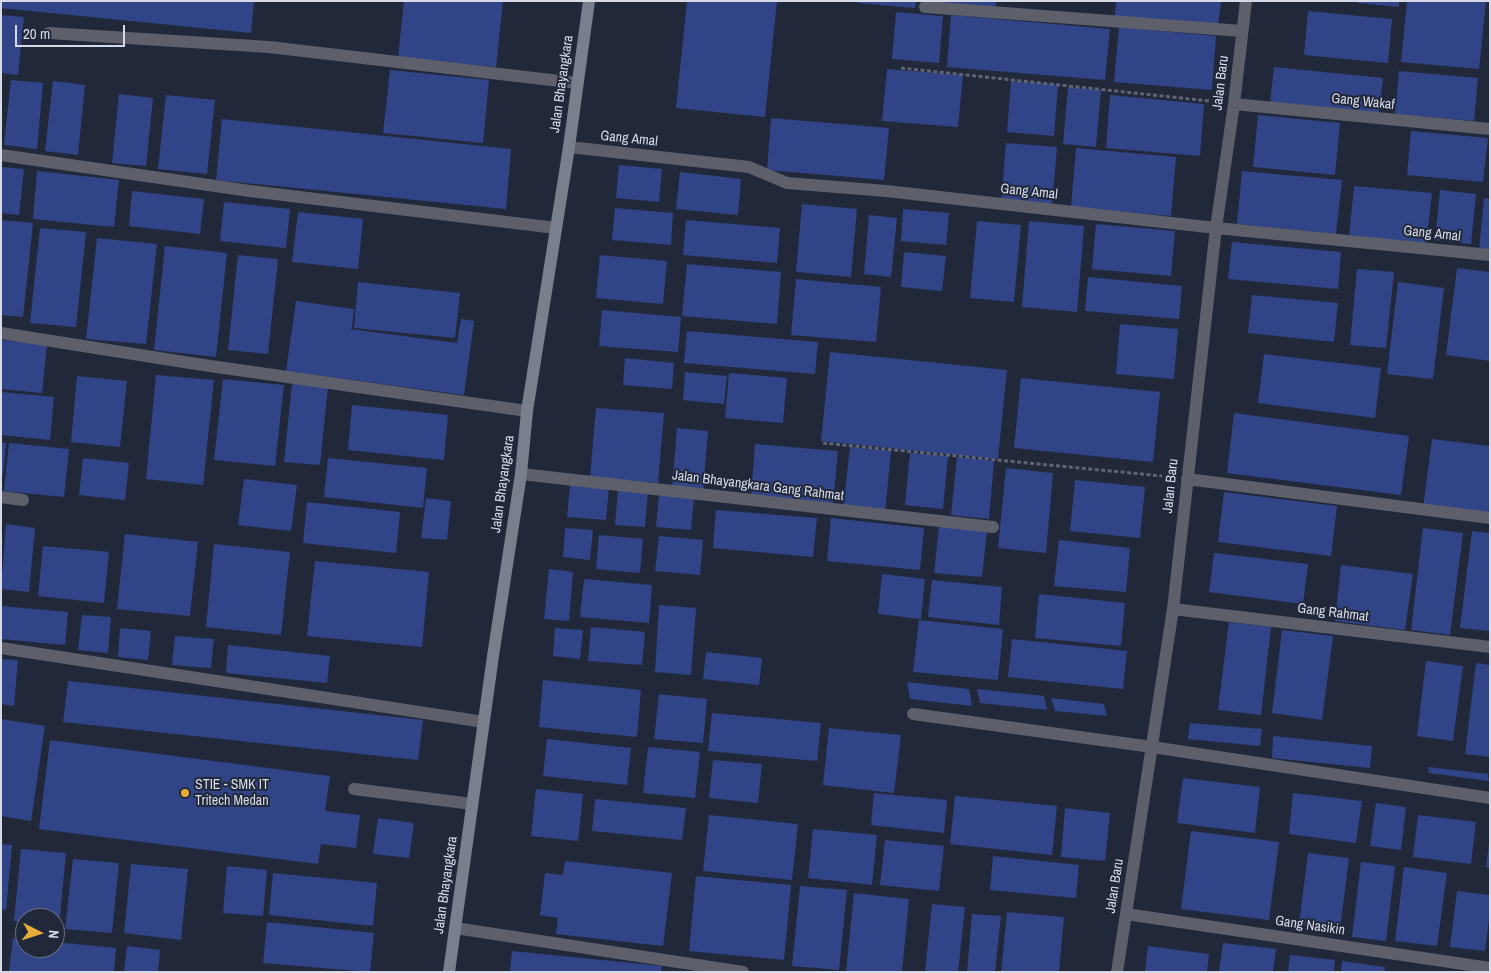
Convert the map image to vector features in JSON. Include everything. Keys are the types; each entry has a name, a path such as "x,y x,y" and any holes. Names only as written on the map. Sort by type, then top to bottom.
{"main road":[{"name":"Jalan Bhayangkara","path":"449,972 521,474 527,411 569,147 589,1"}],"street":[{"name":"Jalan Baru","path":"1117,972 1173,609 1216,228 1234,104 1246,1"},
{"path":"925,7 1242,31"},
{"path":"49,32 269,47 577,83"},
{"name":"Gang Wakaf","path":"1234,104 1490,129"},
{"name":"Gang Amal","path":"569,147 748,167 787,183 886,191 1216,228 1490,255"},
{"path":"1,155 250,190 556,228"},
{"path":"1,333 203,365 527,411"},
{"name":"Jalan Bhayangkara Gang Rahmat","path":"521,474 993,526"},
{"path":"1187,479 1490,518"},
{"path":"1,497 23,500"},
{"name":"Gang Rahmat","path":"1173,609 1490,647"},
{"path":"1,648 484,722"},
{"path":"913,714 1152,747 1490,798"},
{"path":"354,789 472,804"},
{"name":"Gang Nasikin","path":"1126,914 1490,968"},
{"path":"455,928 743,972"}],"path":[{"path":"901,68 1234,104"},
{"path":"823,443 1187,479"}],"building":[{"path":"1,1 254,1 251,33 1,8"},
{"path":"404,1 503,1 496,67 398,58"},
{"path":"687,1 777,1 765,117 676,108"},
{"path":"858,1 916,1 915,8 858,3"},
{"path":"926,1 996,1 995,10"},
{"path":"1116,1 1221,1 1218,25 1115,16"},
{"path":"1358,1 1399,1 1399,7 1358,3"},
{"path":"1407,1 1486,1 1479,69 1401,62"},
{"path":"1308,11 1392,19 1388,63 1304,55"},
{"path":"896,12 943,16 939,63 892,59"},
{"path":"1,15 24,17 18,75 1,73"},
{"path":"951,15 1110,29 1105,80 947,67"},
{"path":"1119,27 1216,36 1212,90 1114,82"},
{"path":"1274,67 1383,78 1379,114 1270,103"},
{"path":"887,69 963,75 958,127 882,121"},
{"path":"390,70 489,80 483,143 383,133"},
{"path":"1399,71 1478,78 1474,121 1395,114"},
{"path":"11,80 43,83 37,149 4,145"},
{"path":"53,81 85,85 78,155 45,151"},
{"path":"1011,81 1058,85 1054,136 1007,132"},
{"path":"1068,87 1101,90 1096,147 1063,144"},
{"path":"119,94 153,98 146,166 112,163"},
{"path":"166,95 215,100 207,174 158,169"},
{"path":"1110,95 1204,104 1200,156 1106,148"},
{"path":"1258,115 1340,123 1335,175 1253,167"},
{"path":"771,118 889,128 884,180 767,170"},
{"path":"222,119 511,149 506,209 216,180"},
{"path":"1411,131 1488,138 1483,182 1407,175"},
{"path":"1006,143 1057,147 1052,207 1001,202"},
{"path":"1076,148 1176,157 1171,216 1071,207"},
{"path":"619,165 662,169 659,202 616,198"},
{"path":"1,167 24,169 19,215 1,213"},
{"path":"37,171 119,180 114,227 33,219"},
{"path":"1242,171 1342,180 1336,234 1237,224"},
{"path":"680,172 741,179 738,215 676,209"},
{"path":"1354,186 1432,193 1426,244 1349,237"},
{"path":"1440,190 1476,194 1471,244 1435,240"},
{"path":"132,191 204,199 200,234 129,226"},
{"path":"1484,198 1490,199 1490,251 1479,250"},
{"path":"224,202 290,209 286,248 220,241"},
{"path":"802,204 857,209 851,277 796,272"},
{"path":"615,208 673,213 671,245 612,240"},
{"path":"903,209 949,213 946,245 901,241"},
{"path":"298,212 363,219 358,269 292,262"},
{"path":"869,215 897,218 891,277 864,274"},
{"path":"1,220 33,223 23,317 1,315"},
{"path":"686,220 780,228 777,263 683,255"},
{"path":"977,221 1021,225 1014,302 970,298"},
{"path":"1029,221 1084,226 1077,312 1022,307"},
{"path":"1096,224 1175,231 1171,276 1092,269"},
{"path":"40,228 86,232 76,327 30,323"},
{"path":"97,238 157,244 146,344 86,339"},
{"path":"1232,242 1341,252 1338,289 1228,279"},
{"path":"165,246 227,253 216,357 154,350"},
{"path":"904,252 946,256 942,291 901,287"},
{"path":"238,255 278,259 268,354 228,350"},
{"path":"600,255 667,261 663,304 596,298"},
{"path":"687,264 781,272 777,324 682,316"},
{"path":"1457,268 1490,272 1490,361 1446,355"},
{"path":"1357,269 1394,272 1386,348 1350,345"},
{"path":"1088,277 1182,286 1179,319 1085,311"},
{"path":"796,279 881,287 876,342 791,335"},
{"path":"358,282 460,293 455,338 354,328"},
{"path":"1398,282 1444,288 1433,379 1387,374"},
{"path":"1252,295 1338,303 1334,342 1248,333"},
{"path":"296,301 354,309 352,328 350,329 457,343 461,319 474,321 464,395 286,371"},
{"path":"602,310 681,317 678,352 599,346"},
{"path":"1120,324 1178,329 1174,379 1116,374"},
{"path":"687,331 818,342 815,374 684,363"},
{"path":"1,340 47,345 42,393 1,389"},
{"path":"830,352 1007,370 998,459 821,441"},
{"path":"1264,354 1381,368 1375,418 1258,403"},
{"path":"625,358 674,363 672,389 623,385"},
{"path":"685,372 727,376 724,404 683,400"},
{"path":"729,373 787,378 783,423 725,418"},
{"path":"156,375 214,380 203,485 146,479"},
{"path":"77,376 127,381 120,447 71,442"},
{"path":"1021,378 1160,392 1153,462 1014,448"},
{"path":"223,379 284,385 275,466 214,460"},
{"path":"292,383 328,387 320,465 284,462"},
{"path":"1,392 54,397 50,440 1,435"},
{"path":"352,405 448,415 444,460 348,450"},
{"path":"596,408 664,413 658,483 590,477"},
{"path":"1234,413 1409,436 1401,495 1227,473"},
{"path":"677,428 708,431 703,492 672,489"},
{"path":"1432,439 1490,446 1490,517 1423,508"},
{"path":"1,442 6,443 3,475 1,475"},
{"path":"9,443 69,449 64,497 4,491"},
{"path":"755,444 838,451 833,505 751,497"},
{"path":"850,447 891,451 885,513 843,509"},
{"path":"910,453 948,456 943,509 905,505"},
{"path":"957,457 994,461 989,519 951,515"},
{"path":"83,458 129,463 125,500 79,495"},
{"path":"328,458 427,468 423,508 324,497"},
{"path":"1006,468 1053,473 1046,553 998,548"},
{"path":"244,479 297,485 291,531 238,525"},
{"path":"1075,480 1145,487 1140,538 1070,531"},
{"path":"570,485 609,488 606,520 567,517"},
{"path":"618,489 648,491 645,527 615,525"},
{"path":"1224,492 1337,506 1331,556 1218,542"},
{"path":"659,494 694,497 691,530 656,527"},
{"path":"426,498 451,501 447,540 421,538"},
{"path":"307,502 400,512 396,553 303,543"},
{"path":"716,510 817,518 813,557 713,548"},
{"path":"831,518 924,528 920,570 827,561"},
{"path":"6,524 35,528 29,592 1,589"},
{"path":"939,526 987,531 982,577 934,573"},
{"path":"565,528 593,530 590,560 563,557"},
{"path":"1423,528 1463,533 1450,635 1411,630"},
{"path":"1472,531 1490,533 1490,631 1460,628"},
{"path":"125,534 198,542 190,616 117,609"},
{"path":"599,535 643,539 640,573 596,569"},
{"path":"659,536 703,540 700,575 655,571"},
{"path":"1059,540 1130,548 1126,592 1054,586"},
{"path":"214,544 290,552 281,635 206,627"},
{"path":"43,546 109,552 104,603 38,596"},
{"path":"1214,553 1308,564 1303,604 1209,592"},
{"path":"315,561 429,572 422,647 307,636"},
{"path":"1341,565 1413,574 1405,630 1335,621"},
{"path":"549,569 573,572 569,621 544,619"},
{"path":"882,574 925,579 921,619 878,614"},
{"path":"584,579 652,585 649,623 580,617"},
{"path":"932,580 1002,587 999,625 928,617"},
{"path":"1039,594 1125,603 1121,646 1035,638"},
{"path":"659,605 696,608 691,675 655,672"},
{"path":"1,606 68,612 65,645 1,639"},
{"path":"82,615 111,617 108,653 78,650"},
{"path":"919,620 1003,629 998,680 913,672"},
{"path":"1229,622 1271,627 1261,715 1218,710"},
{"path":"591,627 645,632 642,665 588,661"},
{"path":"120,628 151,631 148,660 118,657"},
{"path":"555,628 583,630 580,659 553,656"},
{"path":"1282,630 1333,636 1322,720 1272,713"},
{"path":"175,636 214,639 211,668 172,665"},
{"path":"1012,639 1127,651 1123,689 1008,677"},
{"path":"228,645 330,656 327,683 226,673"},
{"path":"706,652 762,658 759,685 703,679"},
{"path":"1,659 18,660 14,706 1,704"},
{"path":"1426,661 1463,666 1453,741 1417,736"},
{"path":"1476,663 1490,665 1490,757 1465,754"},
{"path":"543,680 641,690 637,737 539,727"},
{"path":"68,681 423,720 418,760 63,722"},
{"path":"907,682 969,689 972,706 910,699"},
{"path":"977,689 1044,696 1047,710 980,703"},
{"path":"659,694 707,699 703,743 654,739"},
{"path":"1051,698 1104,704 1107,716 1055,711"},
{"path":"712,713 821,723 817,761 708,751"},
{"path":"1,719 45,726 31,821 1,816"},
{"path":"1190,723 1262,729 1260,746 1188,739"},
{"path":"829,728 901,735 894,793 823,785"},
{"path":"1273,736 1372,746 1370,768 1272,758"},
{"path":"547,739 631,748 627,785 543,776"},
{"name":"STIE - SMK IT Tritech Medan","path":"50,740 330,776 325,811 360,815 356,848 321,844 318,864 39,829"},
{"path":"648,747 700,752 695,798 643,793"},
{"path":"713,760 762,764 758,803 709,798"},
{"path":"1428,767 1488,774 1489,781 1429,773"},
{"path":"1183,778 1260,787 1255,833 1177,823"},
{"path":"536,789 583,794 578,841 531,836"},
{"path":"874,793 947,800 944,833 871,825"},
{"path":"1293,793 1362,801 1356,843 1289,834"},
{"path":"955,796 1057,806 1052,855 950,844"},
{"path":"595,799 686,808 682,840 592,831"},
{"path":"1376,803 1406,807 1401,850 1370,846"},
{"path":"1065,808 1110,813 1105,861 1061,857"},
{"path":"709,815 798,824 792,880 703,871"},
{"path":"1418,815 1476,822 1471,864 1413,857"},
{"path":"378,818 414,823 409,858 373,854"},
{"path":"813,829 877,835 872,885 808,878"},
{"path":"1191,831 1279,842 1269,920 1181,909"},
{"path":"885,840 944,846 939,891 880,885"},
{"path":"1,844 12,845 6,910 1,909"},
{"path":"1490,844 1490,868 1486,867"},
{"path":"21,849 66,853 61,908 15,908"},
{"path":"1308,853 1349,858 1340,929 1299,924"},
{"path":"993,856 1079,865 1076,898 990,890"},
{"path":"73,859 119,863 112,933 65,929"},
{"path":"565,861 672,873 663,946 556,934 558,918 540,915 545,873 563,875"},
{"path":"1361,862 1395,866 1386,941 1352,937"},
{"path":"131,864 188,869 181,940 124,933"},
{"path":"227,866 267,870 263,916 223,913"},
{"path":"1404,867 1447,873 1437,946 1395,941"},
{"path":"273,873 377,883 373,926 269,915"},
{"path":"696,876 791,885 784,960 689,951"},
{"path":"800,886 847,890 839,970 792,966"},
{"path":"1457,891 1490,895 1485,951 1450,947"},
{"path":"854,893 909,899 902,972 846,972"},
{"path":"932,904 965,907 958,972 925,972"},
{"path":"1007,912 1064,917 1059,972 1001,972"},
{"path":"972,914 1001,916 995,972 967,972"},
{"path":"267,922 374,933 370,972 263,963"},
{"path":"13,938 15,938 15,958 65,958 65,943 116,948 114,972 9,972"},
{"path":"1223,943 1276,949 1273,972 1219,972"},
{"path":"127,946 160,950 158,972 124,972"},
{"path":"1148,946 1209,954 1207,972 1145,972"},
{"path":"512,951 662,966 661,972 510,972"},
{"path":"1290,955 1335,960 1334,972 1288,972"},
{"path":"1342,961 1385,967 1384,972 1341,972"}],"place":[{"name":"STIE - SMK IT Tritech Medan","path":"185,793"}]}
